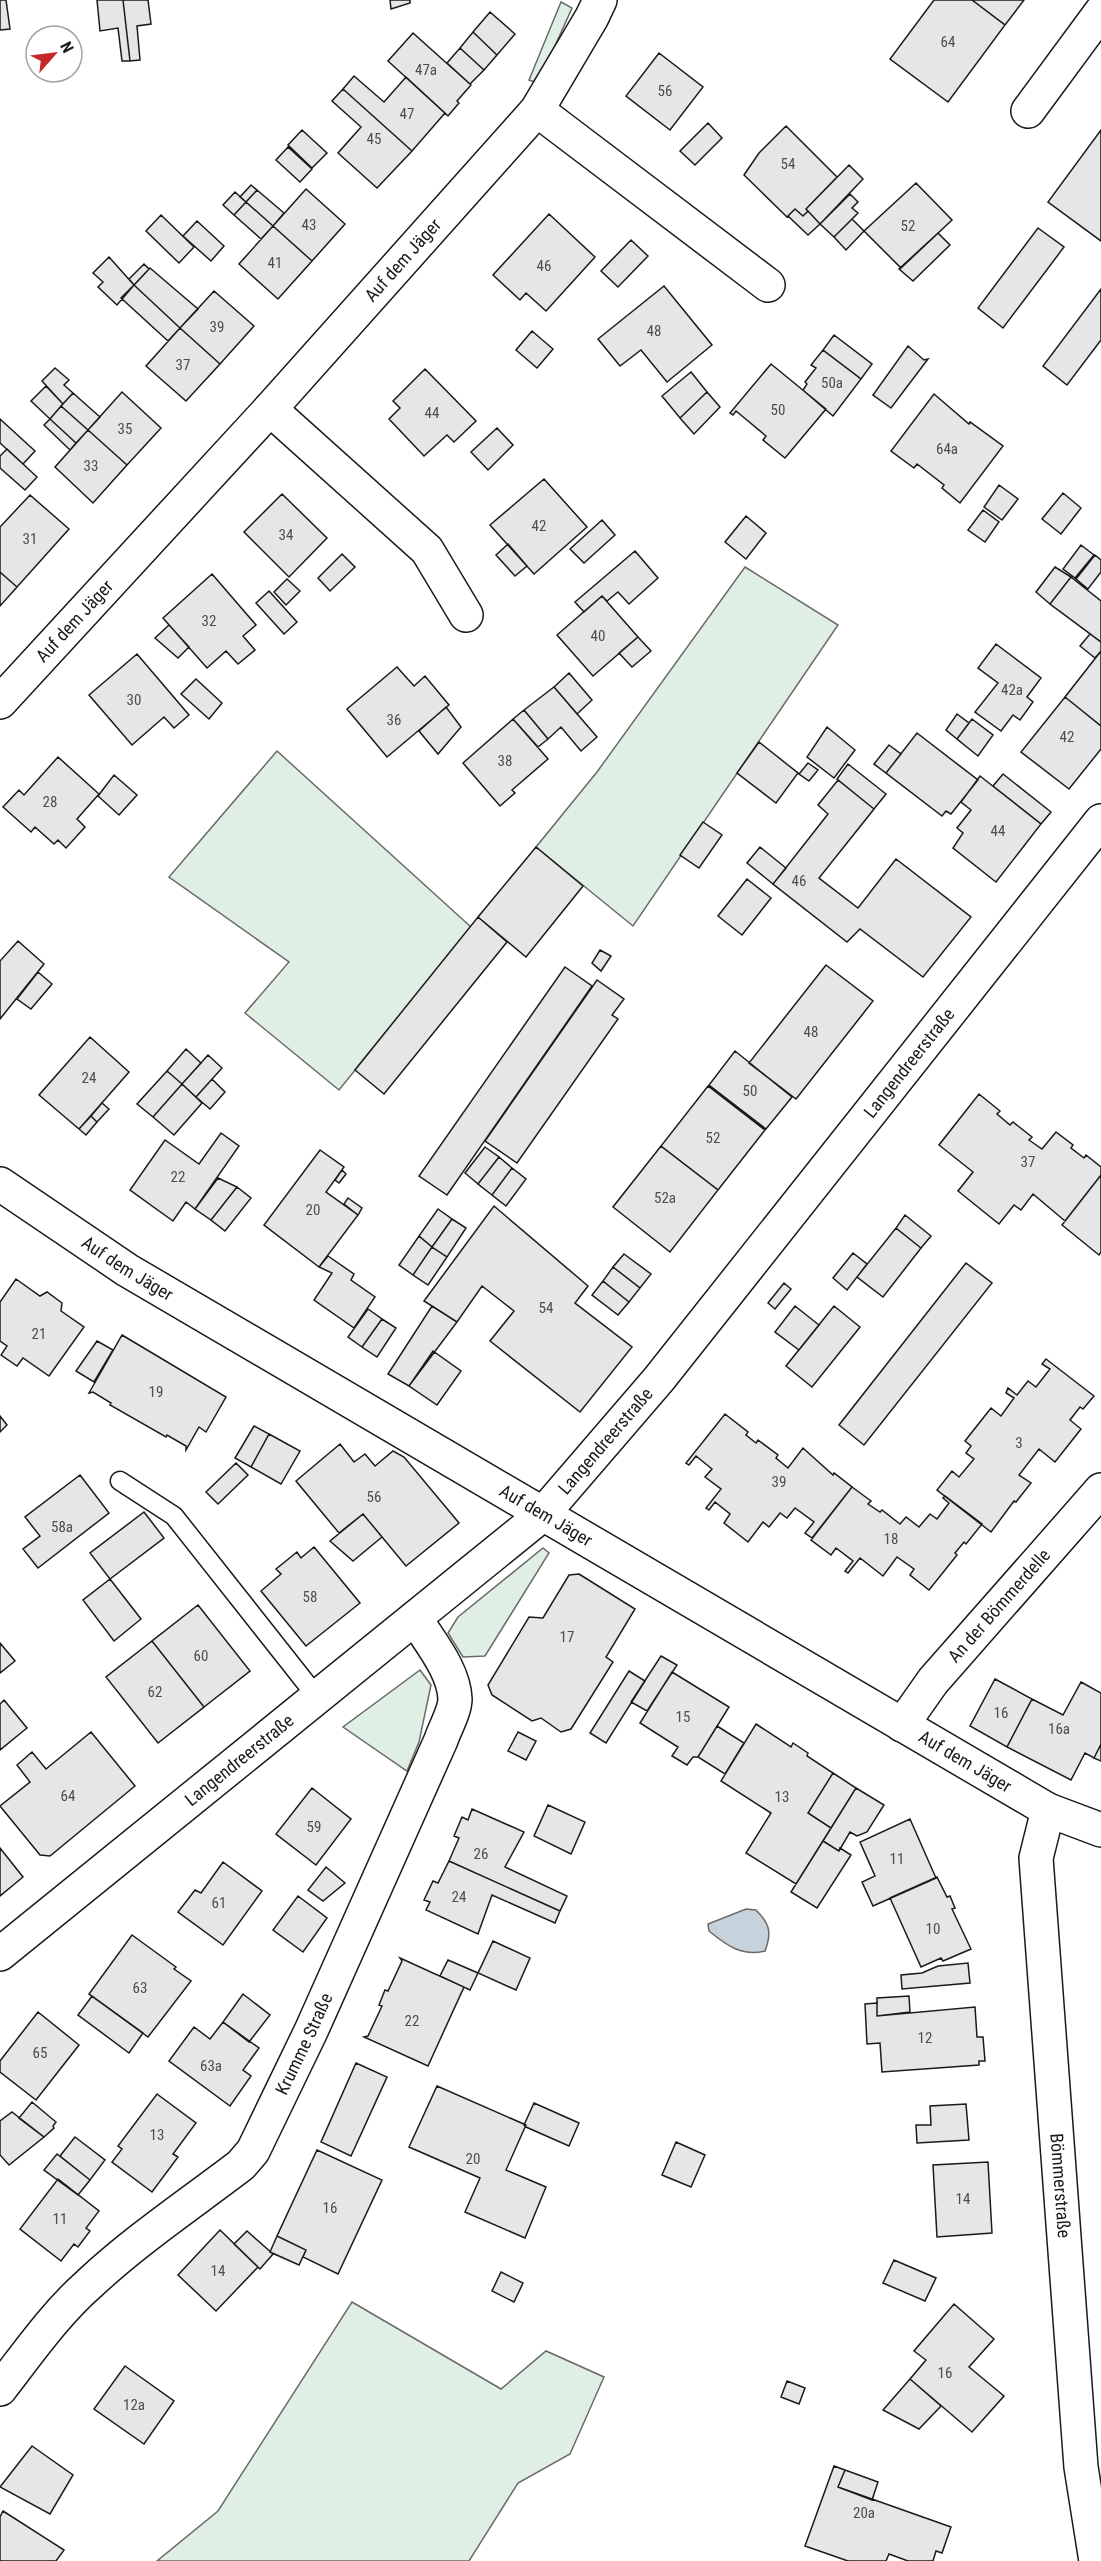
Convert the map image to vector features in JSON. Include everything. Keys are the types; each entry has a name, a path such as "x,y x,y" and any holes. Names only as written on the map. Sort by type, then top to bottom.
{"street":[{"name":"Auf dem Jäger","path":"0,702 270,409 537,110 600,0"},
{"path":"1028,111 1101,12"},
{"path":"537,110 768,285"},
{"path":"270,409 427,550 466,615"},
{"name":"Langendreerstraße","path":"0,1954 542,1515 659,1379 1101,821"},
{"name":"Auf dem Jäger","path":"0,1184 127,1270 542,1515 1048,1810 1101,1830"},
{"name":"An der Bömmerdelle","path":"902,1725 933,1681 1101,1490"},
{"name":"Krumme Straße","path":"0,2389 56,2317 88,2284 241,2165 253,2151 311,2031 441,1740 455,1701 452,1684 444,1667 415,1618"},
{"name":"Bömmerstraße","path":"1048,1810 1036,1858 1081,2467 1096,2561"}],"lane":[{"path":"120,1481 174,1516 317,1697"}],"green space":[{"path":"561,2 572,8 550,57 535,82 529,80"},
{"path":"745,567 838,625 633,926 536,847 597,772"},
{"path":"277,751 471,927 339,1090 245,1013 289,962 169,877"},
{"path":"543,1548 549,1553 485,1656 463,1657 448,1633 458,1617"},
{"path":"420,1670 431,1685 419,1742 407,1771 343,1727"},
{"path":"352,2302 501,2389 546,2351 604,2377 570,2454 518,2483 469,2561 157,2561 218,2511"}],"shaded area":[{"path":"746,1909 756,1910 767,1924 769,1939 765,1951 749,1952 735,1949 709,1931 708,1924"}],"building":[{"path":"0,0 6,0 10,29 0,30"},
{"path":"97,0 123,0 130,61 122,61 118,28 100,31"},
{"path":"123,0 148,0 151,24 137,26 140,60 130,61"},
{"path":"390,0 410,0 410,3 391,9"},
{"path":"934,0 972,0 1005,25 948,102 890,59"},
{"path":"972,0 1024,0 1005,25"},
{"path":"490,12 515,34 497,55 473,32"},
{"path":"473,32 497,55 484,70 460,48"},
{"path":"413,33 471,85 448,116 388,61"},
{"path":"460,48 484,70 470,84 447,63"},
{"path":"659,53 703,87 670,130 626,96"},
{"path":"354,76 384,102 406,77 445,113 412,151 343,89"},
{"path":"343,89 412,151 377,188 338,153 361,127 332,101"},
{"path":"708,123 722,138 695,165 680,151"},
{"path":"786,126 837,177 806,209 808,211 803,216 795,209 787,217 744,175 759,153"},
{"path":"302,130 327,153 312,168 288,145"},
{"path":"1101,130 1101,241 1048,202"},
{"path":"288,147 312,169 300,182 276,160"},
{"path":"849,165 863,179 820,224 806,209"},
{"path":"916,183 952,220 901,268 864,231"},
{"path":"251,185 257,190 246,202 240,197"},
{"path":"306,189 345,224 312,261 273,226"},
{"path":"257,190 284,213 273,226 246,202"},
{"path":"235,192 246,202 234,215 223,205"},
{"path":"850,194 858,202 852,208 858,213 834,237 820,224"},
{"path":"246,202 273,226 261,239 234,215"},
{"path":"795,209 803,216 808,211 820,224 808,235 788,216"},
{"path":"549,214 595,257 546,311 526,293 520,300 493,275"},
{"path":"161,215 194,247 179,263 146,231"},
{"path":"852,219 864,231 846,250 834,237"},
{"path":"197,221 224,246 211,261 183,236"},
{"path":"273,226 312,261 278,299 239,264"},
{"path":"1038,228 1064,247 1003,328 978,308"},
{"path":"938,233 950,245 913,281 899,269"},
{"path":"631,240 648,256 618,287 601,271"},
{"path":"109,257 134,285 117,305 98,287 103,282 93,273"},
{"path":"144,264 149,269 134,285 129,279"},
{"path":"150,268 198,309 180,328 134,285"},
{"path":"134,285 180,328 168,341 121,298"},
{"path":"664,286 712,345 667,382 641,350 620,366 598,339"},
{"path":"1101,289 1101,340 1067,385 1043,366"},
{"path":"214,291 254,326 220,364 180,328"},
{"path":"180,328 220,364 186,401 146,366"},
{"path":"532,331 553,349 537,368 516,350"},
{"path":"834,335 872,364 861,379 823,350"},
{"path":"908,346 924,360 928,359 891,408 873,395"},
{"path":"823,350 861,379 833,416 803,390 807,384 805,382 816,368 811,365"},
{"path":"771,364 826,409 785,458 763,440 766,436 736,411 733,415 730,413"},
{"path":"55,368 69,380 64,385 73,393 63,404 42,381"},
{"path":"425,369 476,421 454,442 447,435 424,456 389,419 400,408 393,401"},
{"path":"691,372 707,392 680,418 662,396"},
{"path":"46,386 63,404 50,419 31,401"},
{"path":"122,392 161,428 127,465 88,430"},
{"path":"707,392 720,407 694,434 680,418"},
{"path":"73,393 100,417 88,430 61,406"},
{"path":"934,394 969,424 970,422 1003,446 960,503 942,488 944,485 917,464 914,468 891,451"},
{"path":"61,406 88,430 76,443 50,419"},
{"path":"0,419 35,451 23,464 0,443"},
{"path":"50,419 76,443 70,450 44,425"},
{"path":"497,428 513,445 488,470 471,452"},
{"path":"88,430 127,465 93,503 55,467"},
{"path":"7,449 37,477 25,490 0,468 0,456"},
{"path":"544,479 587,527 534,574 490,525"},
{"path":"999,485 1018,499 1002,520 984,507"},
{"path":"1063,493 1081,508 1061,534 1042,519"},
{"path":"282,494 327,538 289,577 244,532"},
{"path":"30,495 69,529 17,587 0,572 0,527"},
{"path":"983,510 999,522 985,542 968,530"},
{"path":"746,516 766,533 746,559 725,542"},
{"path":"602,520 615,535 584,563 570,549"},
{"path":"508,544 527,566 515,576 496,555"},
{"path":"1081,545 1094,555 1075,578 1063,569"},
{"path":"635,551 658,578 629,604 618,592 607,601 602,596 584,612 575,602"},
{"path":"342,554 355,567 330,591 318,578"},
{"path":"1095,555 1101,560 1101,572 1088,589 1076,579"},
{"path":"1055,567 1071,577 1050,604 1036,592"},
{"path":"0,572 17,587 0,606"},
{"path":"212,574 256,625 243,636 255,650 238,664 226,651 207,668 163,618"},
{"path":"1071,577 1101,601 1101,642 1050,604"},
{"path":"287,579 300,591 286,605 274,592"},
{"path":"269,591 297,622 284,634 256,603"},
{"path":"602,596 638,637 593,676 557,635"},
{"path":"169,625 189,647 178,658 155,638"},
{"path":"1090,634 1101,642 1101,651 1095,658 1080,646"},
{"path":"638,637 651,651 632,667 619,653"},
{"path":"996,644 1041,678 1027,697 1033,702 1020,720 1013,715 1001,731 975,712 998,683 978,668"},
{"path":"1101,651 1101,726 1065,697"},
{"path":"137,654 189,715 174,728 164,717 132,745 89,695"},
{"path":"397,667 414,686 425,676 449,705 387,757 347,709"},
{"path":"569,673 592,700 577,714 554,687"},
{"path":"196,679 222,703 209,719 181,694"},
{"path":"554,687 597,737 581,751 561,727 548,739 524,710"},
{"path":"1065,697 1101,726 1101,749 1069,789 1021,752"},
{"path":"446,707 461,727 438,754 419,731"},
{"path":"524,710 548,739 538,747 513,719"},
{"path":"957,714 969,723 957,739 946,730"},
{"path":"513,719 548,759 512,790 515,793 500,806 463,763"},
{"path":"972,719 993,735 978,756 957,739"},
{"path":"827,727 855,750 834,778 807,757"},
{"path":"917,733 978,780 951,814 946,811 942,816 886,773"},
{"path":"759,742 798,773 776,803 737,773"},
{"path":"889,745 901,754 886,773 874,764"},
{"path":"58,757 99,794 77,819 85,827 66,848 58,840 54,844 35,827 31,832 3,807 19,790 24,795"},
{"path":"808,763 818,770 809,781 799,774"},
{"path":"848,764 886,794 874,809 837,779"},
{"path":"1003,774 1051,812 1041,824 993,786"},
{"path":"114,775 137,795 119,815 98,796"},
{"path":"980,776 1041,824 996,882 953,848 963,833 957,828 971,810 961,802"},
{"path":"838,780 874,809 819,878 858,908 896,859 971,917 923,977 860,929 847,942 773,884 828,814 818,805"},
{"path":"703,822 722,835 699,868 680,855"},
{"path":"536,847 583,886 526,957 478,917"},
{"path":"760,847 786,868 773,884 747,863"},
{"path":"747,879 771,898 742,935 718,916"},
{"path":"478,917 507,942 384,1094 355,1070"},
{"path":"18,941 44,964 0,1019 0,961"},
{"path":"600,950 611,956 601,971 592,963"},
{"path":"826,965 873,1001 796,1099 749,1063"},
{"path":"565,967 592,986 447,1195 419,1176"},
{"path":"38,972 52,984 31,1009 17,999"},
{"path":"597,980 624,999 612,1015 618,1019 517,1163 485,1141"},
{"path":"90,1037 129,1072 79,1129 39,1095"},
{"path":"186,1049 201,1063 182,1084 167,1071"},
{"path":"735,1051 792,1097 766,1129 709,1085"},
{"path":"208,1055 222,1068 196,1097 182,1084"},
{"path":"167,1071 182,1084 153,1117 137,1104"},
{"path":"212,1079 225,1092 210,1109 196,1097"},
{"path":"182,1084 202,1103 174,1135 153,1117"},
{"path":"708,1086 765,1130 718,1190 661,1146"},
{"path":"979,1094 1000,1111 997,1114 1010,1125 1013,1122 1032,1137 1029,1140 1042,1149 1056,1132 1073,1145 1071,1148 1084,1158 1086,1155 1101,1167 1101,1175 1065,1221 1033,1194 1021,1210 1014,1205 999,1224 958,1191 973,1172 939,1145"},
{"path":"102,1103 109,1109 97,1122 91,1116"},
{"path":"91,1116 97,1122 86,1135 79,1129"},
{"path":"221,1133 239,1146 195,1209 186,1202 173,1221 130,1190 165,1140 199,1164"},
{"path":"661,1146 718,1190 670,1252 613,1207"},
{"path":"485,1147 499,1157 478,1184 465,1173"},
{"path":"320,1150 344,1167 326,1192 358,1215 319,1267 264,1225"},
{"path":"499,1157 512,1168 492,1195 478,1184"},
{"path":"512,1168 526,1179 506,1206 492,1195"},
{"path":"342,1170 346,1174 339,1183 335,1180"},
{"path":"1101,1175 1101,1252 1099,1255 1062,1225"},
{"path":"218,1178 237,1187 211,1220 195,1209"},
{"path":"237,1187 251,1198 225,1231 211,1220"},
{"path":"348,1198 362,1208 358,1215 344,1204"},
{"path":"494,1206 588,1286 575,1303 632,1347 580,1412 490,1341 514,1311 482,1286 457,1322 424,1301"},
{"path":"438,1209 452,1219 432,1247 419,1236"},
{"path":"905,1215 931,1236 921,1248 896,1228"},
{"path":"452,1219 466,1228 447,1257 432,1247"},
{"path":"896,1228 921,1248 883,1297 857,1277"},
{"path":"419,1236 432,1247 413,1275 399,1265"},
{"path":"432,1247 447,1257 428,1285 413,1275"},
{"path":"853,1253 867,1264 847,1290 833,1278"},
{"path":"624,1254 651,1274 640,1288 613,1267"},
{"path":"328,1256 354,1274 351,1280 375,1297 354,1328 314,1300 332,1273 319,1267"},
{"path":"966,1263 992,1283 864,1445 839,1425"},
{"path":"613,1267 640,1288 629,1302 603,1281"},
{"path":"16,1279 40,1296 47,1292 62,1303 61,1311 84,1327 49,1376 23,1358 17,1366 1,1355 7,1346 0,1341 0,1302"},
{"path":"603,1281 629,1302 618,1315 592,1295"},
{"path":"784,1283 791,1289 775,1309 768,1303"},
{"path":"432,1306 457,1322 409,1386 388,1374"},
{"path":"795,1306 819,1325 799,1350 775,1332"},
{"path":"834,1306 860,1327 812,1387 786,1366"},
{"path":"368,1309 382,1319 362,1347 348,1337"},
{"path":"382,1319 396,1328 377,1357 362,1347"},
{"path":"122,1335 226,1397 206,1432 199,1427 186,1450 186,1446 110,1405 111,1403 93,1392 89,1393"},
{"path":"97,1341 113,1350 94,1382 76,1371"},
{"path":"433,1351 461,1371 437,1405 409,1386"},
{"path":"1046,1359 1094,1396 1083,1409 1080,1407 1070,1420 1081,1429 1055,1462 1039,1449 1019,1475 1031,1483 991,1532 937,1490 952,1471 959,1477 974,1459 966,1453 971,1446 965,1441 991,1408 1001,1416 1014,1398 1006,1393 1008,1388 1017,1395 1028,1381 1036,1387 1050,1369 1042,1364"},
{"path":"725,1414 748,1432 746,1435 756,1443 758,1440 778,1455 776,1458 788,1468 803,1448 833,1475 834,1473 852,1487 812,1538 805,1533 814,1522 795,1508 787,1518 780,1513 769,1527 763,1522 748,1542 724,1523 730,1514 715,1502 709,1510 706,1508 721,1489 705,1477 712,1469 696,1456 689,1465 686,1463"},
{"path":"0,1416 7,1425 0,1432"},
{"path":"254,1426 269,1434 251,1467 235,1458"},
{"path":"269,1434 300,1451 281,1484 251,1467"},
{"path":"340,1444 354,1462 365,1454 375,1466 393,1451 404,1457 459,1523 406,1566 363,1514 339,1533 296,1481"},
{"path":"236,1463 248,1475 218,1504 206,1492"},
{"path":"80,1475 109,1513 38,1568 23,1549 40,1536 25,1517"},
{"path":"852,1487 871,1501 868,1504 880,1512 882,1510 900,1524 906,1517 919,1527 930,1514 937,1519 949,1503 943,1498 945,1496 982,1524 966,1544 964,1542 955,1553 957,1555 929,1590 910,1575 914,1569 897,1557 883,1576 860,1558 848,1573 845,1571 853,1561 836,1548 831,1555 811,1540"},
{"path":"144,1512 164,1538 110,1579 90,1553"},
{"path":"363,1514 382,1537 353,1561 330,1541"},
{"path":"314,1547 360,1603 306,1646 261,1591 281,1574 276,1569 297,1552 301,1558"},
{"path":"579,1574 635,1609 606,1657 613,1662 571,1729 561,1732 541,1718 532,1721 492,1695 488,1685 529,1617 543,1618 569,1575"},
{"path":"110,1579 141,1619 114,1641 83,1600"},
{"path":"198,1605 250,1671 204,1707 152,1641"},
{"path":"152,1641 204,1707 158,1743 106,1677"},
{"path":"0,1643 15,1661 0,1673"},
{"path":"661,1656 677,1665 647,1711 631,1702"},
{"path":"629,1671 645,1681 606,1743 590,1733"},
{"path":"672,1672 729,1707 698,1757 693,1757 687,1765 672,1756 678,1747 640,1723"},
{"path":"995,1679 1032,1699 1007,1747 970,1726"},
{"path":"1081,1682 1101,1693 1101,1744 1094,1758 1085,1753 1071,1780 1007,1747 1032,1699 1063,1715"},
{"path":"4,1700 27,1728 0,1750 0,1704"},
{"path":"756,1724 791,1747 793,1743 808,1753 807,1756 833,1773 808,1813 831,1828 796,1884 746,1853 771,1813 721,1781"},
{"path":"717,1726 744,1743 725,1774 698,1757"},
{"path":"91,1732 135,1786 50,1856 40,1855 0,1806 30,1782 17,1765 32,1752 46,1769"},
{"path":"518,1732 536,1741 526,1760 508,1751"},
{"path":"1101,1744 1101,1761 1094,1758"},
{"path":"833,1773 856,1788 831,1828 808,1813"},
{"path":"312,1788 351,1819 316,1865 276,1834"},
{"path":"856,1788 884,1805 867,1832 857,1836 850,1832 839,1851 823,1841"},
{"path":"548,1805 585,1822 571,1854 534,1836"},
{"path":"472,1809 524,1832 505,1867 567,1896 560,1911 449,1861 459,1838 454,1836 462,1817 468,1820"},
{"path":"910,1819 936,1878 873,1906 862,1882 875,1876 860,1842"},
{"path":"823,1841 851,1855 817,1908 791,1892"},
{"path":"0,1848 23,1877 0,1896"},
{"path":"449,1861 560,1911 555,1923 492,1895 478,1934 426,1910 430,1902 424,1900 433,1881 438,1883"},
{"path":"223,1862 262,1891 223,1945 178,1912 195,1890 201,1893"},
{"path":"326,1867 345,1883 323,1901 308,1890"},
{"path":"937,1877 947,1897 950,1896 955,1908 952,1909 971,1949 943,1961 941,1958 921,1967 890,1898"},
{"path":"298,1896 327,1918 303,1952 273,1930"},
{"path":"132,1935 176,1967 174,1969 191,1981 148,2037 89,1994"},
{"path":"493,1941 530,1958 516,1990 478,1973"},
{"path":"400,1958 464,1987 428,2066 364,2037 368,2036 382,2006 379,2005 402,1961"},
{"path":"448,1960 478,1973 470,1990 440,1976"},
{"path":"968,1963 970,1983 902,1989 901,1975 922,1973 938,1966"},
{"path":"243,1994 270,2015 249,2042 223,2022"},
{"path":"92,1996 143,2033 129,2053 78,2015"},
{"path":"909,1996 910,2012 877,2016 877,1998"},
{"path":"877,2003 877,2016 975,2007 977,2037 983,2037 985,2061 979,2061 979,2065 882,2072 880,2043 867,2044 865,2004"},
{"path":"38,2012 79,2045 36,2100 0,2072 0,2061"},
{"path":"223,2022 259,2048 243,2070 251,2076 230,2106 169,2061 194,2027 210,2039"},
{"path":"356,2063 387,2077 351,2156 321,2142"},
{"path":"437,2086 526,2125 506,2170 546,2187 525,2238 465,2212 480,2178 409,2147"},
{"path":"157,2094 196,2123 173,2154 178,2157 152,2192 112,2162 122,2149 118,2146"},
{"path":"32,2102 56,2122 54,2128 44,2137 19,2118"},
{"path":"534,2103 579,2123 569,2146 524,2125"},
{"path":"966,2104 969,2140 917,2143 916,2125 931,2125 930,2106"},
{"path":"12,2112 44,2137 9,2165 0,2155 0,2121"},
{"path":"75,2137 105,2160 90,2180 60,2156"},
{"path":"676,2142 705,2155 691,2187 662,2175"},
{"path":"317,2150 382,2180 338,2274 303,2257 306,2250 277,2236"},
{"path":"57,2154 90,2180 78,2195 44,2170"},
{"path":"988,2162 992,2233 937,2237 933,2165"},
{"path":"58,2179 99,2211 86,2228 90,2231 78,2247 74,2244 61,2261 20,2229"},
{"path":"220,2230 258,2267 216,2311 178,2275"},
{"path":"247,2231 273,2254 260,2269 234,2244"},
{"path":"277,2236 306,2250 299,2265 270,2252"},
{"path":"894,2260 936,2278 925,2301 883,2283"},
{"path":"501,2272 523,2283 514,2302 492,2291"},
{"path":"954,2304 994,2339 969,2367 1004,2396 972,2432 910,2379 926,2360 914,2351"},
{"path":"125,2366 174,2401 144,2444 94,2409"},
{"path":"910,2379 941,2406 919,2429 883,2410"},
{"path":"787,2381 805,2388 799,2404 781,2397"},
{"path":"32,2446 73,2475 50,2514 0,2487"},
{"path":"834,2466 845,2470 838,2487 951,2527 942,2553 936,2551 933,2561 908,2561 889,2554 886,2561 848,2561 805,2546"},
{"path":"845,2470 878,2482 872,2500 838,2487"},
{"path":"3,2511 64,2550 56,2561 0,2561 0,2517"}]}
